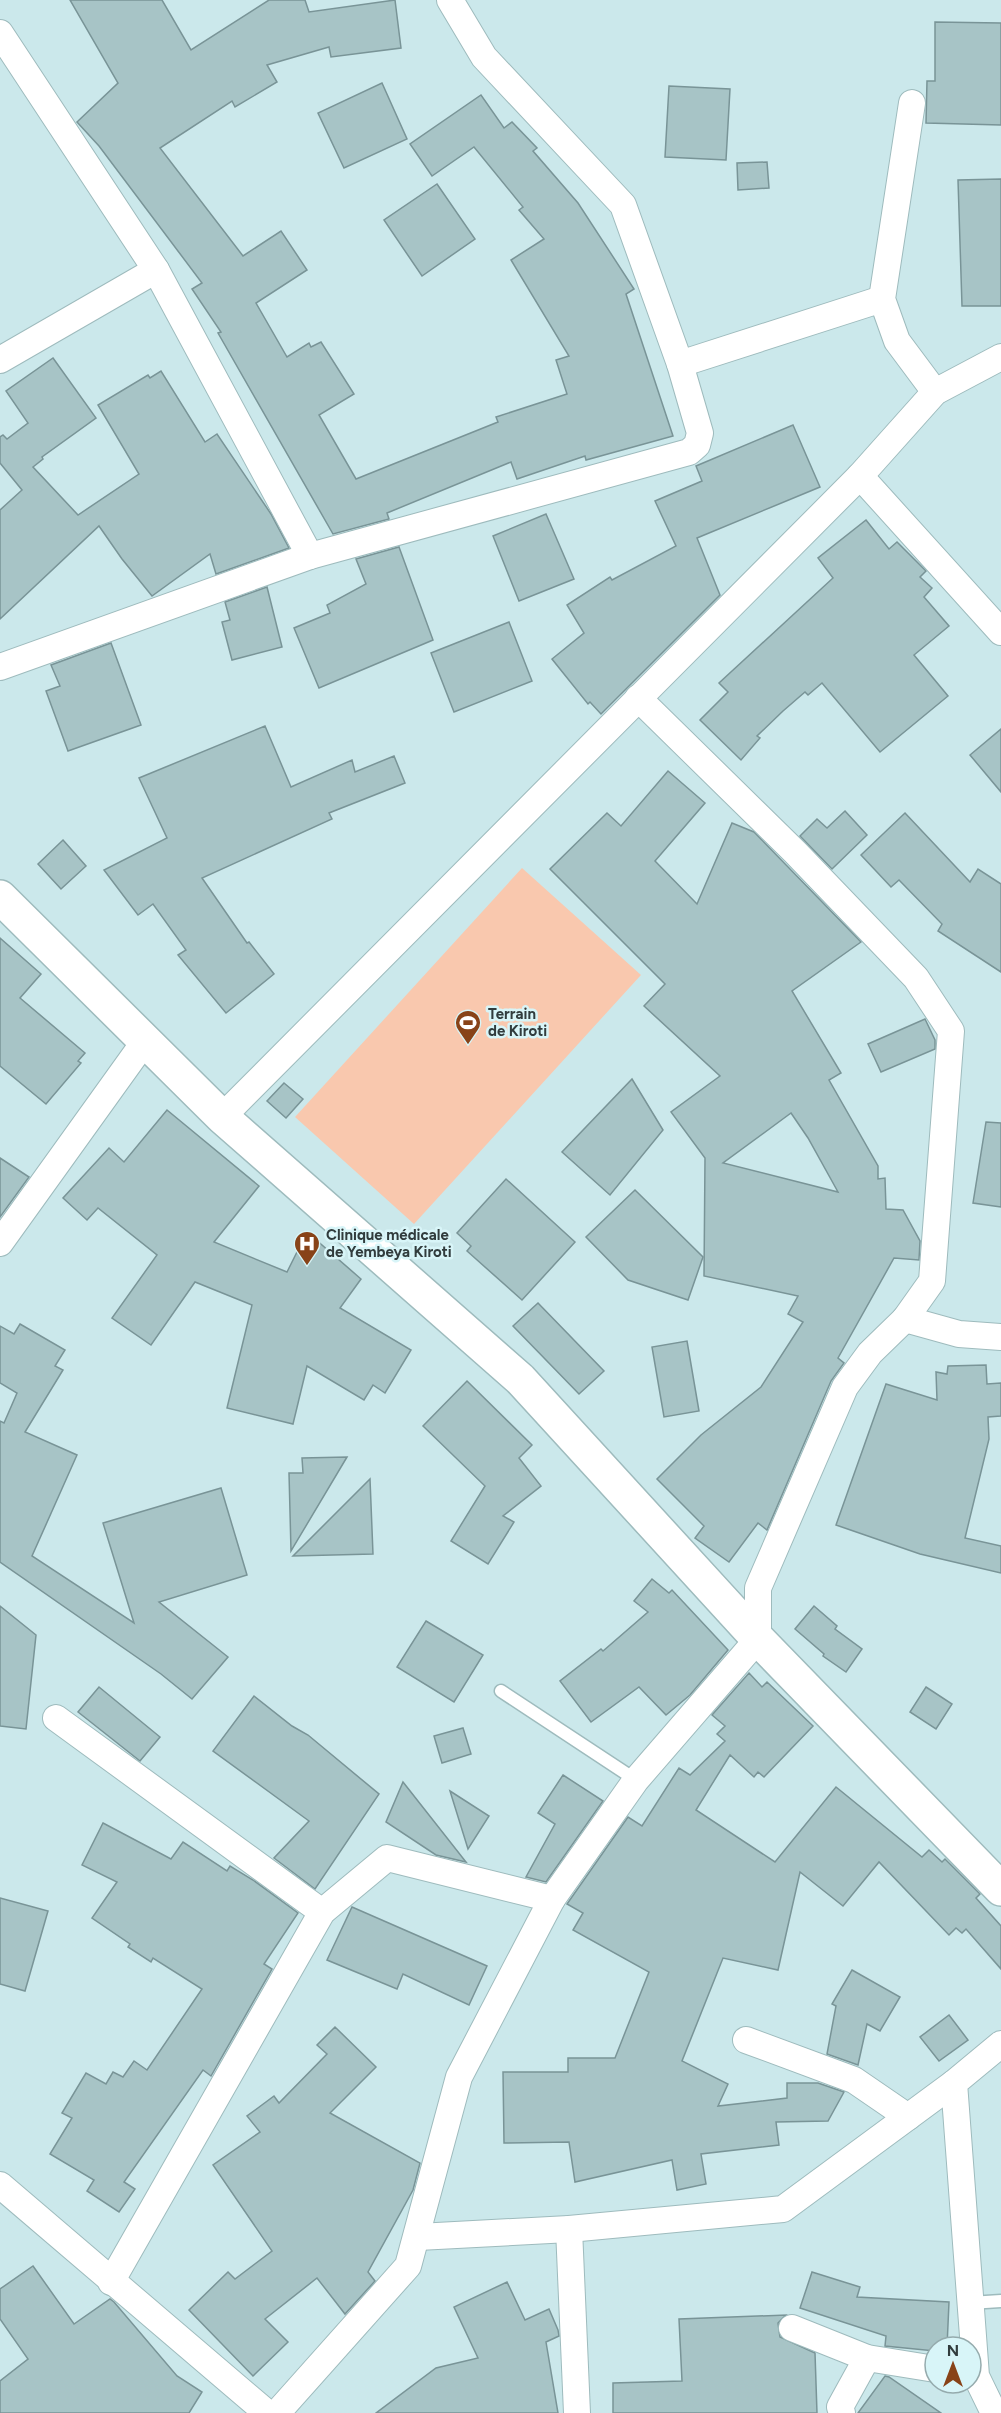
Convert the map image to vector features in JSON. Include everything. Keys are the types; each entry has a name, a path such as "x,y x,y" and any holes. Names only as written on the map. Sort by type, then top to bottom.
{"street":[{"path":"0,667 310,556 689,452 697,445 699,433 680,364 623,206 484,57 450,0"},
{"path":"0,33 156,270 310,556"},
{"path":"912,103 882,299 897,340 935,392"},
{"path":"0,360 156,270"},
{"path":"680,364 882,299"},
{"path":"222,1117 860,476 935,392 1001,357"},
{"path":"860,476 1001,632"},
{"path":"277,2413 408,2266 418,2237 459,2077 552,1899 636,1780 758,1639 759,1588 845,1387 870,1353 905,1319 932,1281 951,1031 916,978 795,852 638,698"},
{"path":"0,897 222,1117 520,1379 758,1639 1001,1889"},
{"path":"0,1243 145,1041"},
{"path":"905,1319 959,1334 1001,1338"},
{"path":"56,1719 322,1912"},
{"path":"111,2282 322,1912 387,1858 552,1899"},
{"path":"746,2040 854,2080 908,2117"},
{"path":"418,2237 569,2229 783,2209 954,2083 1001,2044"},
{"path":"954,2083 972,2335"},
{"path":"0,2185 267,2413"},
{"path":"569,2229 577,2413"},
{"path":"792,2328 867,2358 923,2367"},
{"path":"842,2413 840,2407 867,2358"},
{"path":"983,2393 994,2413"}],"lane":[{"path":"501,1691 636,1780"},
{"path":"970,2303 1001,2301"}],"shaded area":[{"name":"Terrain de Kiroti","path":"522,868 641,975 414,1224 295,1117"}],"building":[{"path":"70,0 162,0 191,50 269,0 305,0 309,12 395,0 401,48 331,57 329,47 267,65 277,82 235,107 232,101 160,148 243,256 281,231 307,270 256,303 287,357 309,343 311,347 321,342 354,394 319,415 356,479 498,422 496,417 567,394 556,360 569,356 511,260 544,239 519,210 523,207 474,147 432,176 410,144 481,95 504,128 512,122 537,148 533,151 578,203 634,289 626,294 673,436 586,460 585,456 517,479 511,462 387,513 389,519 333,534 218,333 221,332 192,289 202,283 99,146 77,122 118,83"},
{"path":"935,22 1001,23 1001,125 926,123 927,81 935,81"},
{"path":"382,83 407,139 344,168 318,113"},
{"path":"669,86 730,89 726,160 665,157"},
{"path":"767,162 769,188 738,190 737,163"},
{"path":"1001,179 1001,306 962,306 958,180"},
{"path":"437,184 475,239 422,276 384,220"},
{"path":"53,358 96,418 42,457 43,459 33,467 78,515 139,474 98,405 148,375 150,378 161,371 205,442 217,434 271,514 289,548 216,574 210,554 152,596 99,526 0,619 0,510 22,490 0,463 0,437 3,435 7,439 28,423 6,391"},
{"path":"793,425 820,487 697,538 720,595 601,714 590,702 588,704 552,659 584,633 567,605 610,577 612,580 676,546 655,501 702,481 696,466"},
{"path":"546,514 574,579 519,601 493,536"},
{"path":"866,520 889,549 897,542 926,571 920,577 932,588 924,597 949,626 914,655 948,696 880,752 822,683 808,695 805,692 783,711 757,736 760,738 741,760 700,720 728,692 719,683 833,578 818,558"},
{"path":"399,547 433,640 319,688 294,628 330,613 327,605 366,584 356,559"},
{"path":"267,587 282,647 232,660 222,622 230,620 225,602"},
{"path":"509,622 532,681 454,712 431,653"},
{"path":"111,643 141,725 68,751 46,691 60,686 51,665"},
{"path":"265,726 291,787 352,760 355,772 394,756 405,783 329,813 332,819 202,878 247,943 249,942 274,974 226,1013 178,955 186,950 153,904 138,915 104,870 167,838 139,778"},
{"path":"1001,729 1001,792 970,755"},
{"path":"668,771 705,803 655,861 697,904 732,823 754,832 861,942 792,991 841,1073 829,1080 878,1166 878,1179 885,1178 886,1209 903,1210 920,1241 919,1260 894,1258 838,1358 844,1363 831,1381 767,1530 758,1523 729,1562 695,1538 704,1526 657,1479 701,1435 761,1387 803,1322 788,1314 798,1296 704,1276 705,1158 671,1112 720,1076 644,1006 665,984 550,869 607,813 621,826","holes":["791,1113 808,1138 838,1192 723,1163"]},
{"path":"845,811 867,835 832,869 800,836 817,819 827,828"},
{"path":"905,813 970,882 978,869 1001,884 1001,972 938,931 942,924 899,880 891,887 861,855"},
{"path":"63,840 86,866 61,889 38,864"},
{"path":"0,938 41,974 20,998 85,1053 78,1061 81,1063 46,1104 0,1066"},
{"path":"925,1019 935,1040 935,1049 881,1072 868,1044"},
{"path":"632,1079 663,1130 610,1195 562,1152"},
{"path":"284,1083 303,1099 286,1118 267,1101"},
{"path":"167,1110 259,1186 214,1242 287,1272 307,1232 361,1279 340,1308 411,1350 385,1393 373,1385 364,1400 307,1366 293,1424 227,1408 252,1305 195,1282 151,1345 112,1318 157,1255 98,1208 87,1220 63,1198 109,1148 124,1162"},
{"path":"986,1122 1001,1123 1001,1207 973,1203"},
{"path":"0,1158 29,1177 0,1217"},
{"path":"506,1179 575,1242 522,1300 467,1251 471,1246 457,1233"},
{"path":"635,1190 703,1257 688,1300 628,1280 586,1237"},
{"path":"538,1303 604,1371 579,1394 513,1326"},
{"path":"20,1324 65,1350 55,1366 63,1370 25,1432 77,1455 32,1556 134,1623 103,1523 221,1488 247,1575 159,1602 228,1657 192,1699 161,1674 0,1562 0,1421 4,1423 17,1393 0,1383 0,1326 14,1334"},
{"path":"687,1341 699,1411 664,1417 652,1347"},
{"path":"986,1365 987,1384 1001,1383 1001,1416 988,1417 989,1439 965,1538 1001,1546 1001,1573 920,1554 836,1525 886,1384 937,1400 936,1372 947,1374 948,1366"},
{"path":"467,1381 532,1445 519,1458 541,1486 503,1516 514,1522 488,1564 451,1541 485,1486 423,1426"},
{"path":"347,1457 291,1551 289,1473 303,1473 302,1458"},
{"path":"370,1479 373,1554 293,1556"},
{"path":"652,1579 669,1593 672,1590 728,1650 690,1695 666,1715 639,1687 591,1722 560,1681 601,1649 603,1651 648,1612 634,1601"},
{"path":"0,1606 36,1635 26,1729 0,1726"},
{"path":"814,1606 837,1626 835,1629 862,1649 846,1672 823,1656 824,1654 795,1629"},
{"path":"426,1621 483,1655 454,1702 397,1667"},
{"path":"749,1673 762,1687 767,1682 813,1726 764,1777 758,1772 754,1777 730,1755 696,1810 775,1862 836,1787 922,1857 929,1850 942,1862 945,1859 980,1894 976,1898 1001,1926 1001,1969 966,1929 962,1933 956,1928 949,1935 879,1862 843,1906 800,1872 778,1970 723,1958 682,2061 728,2084 718,2106 787,2098 787,2083 818,2083 844,2092 828,2121 776,2122 779,2145 701,2154 706,2184 677,2190 672,2160 575,2182 569,2142 504,2143 503,2072 568,2072 568,2058 615,2058 649,1972 573,1930 583,1913 567,1904 628,1817 642,1826 679,1768 690,1775 725,1741 717,1734 725,1726 712,1715"},
{"path":"99,1687 160,1737 140,1761 78,1712"},
{"path":"926,1687 952,1704 936,1729 910,1712"},
{"path":"254,1696 292,1726 308,1735 379,1794 315,1889 274,1858 309,1821 213,1751"},
{"path":"463,1728 471,1754 442,1763 434,1736"},
{"path":"563,1775 603,1801 546,1882 526,1877 555,1824 538,1813"},
{"path":"403,1782 466,1862 436,1855 386,1822"},
{"path":"450,1791 489,1816 468,1849"},
{"path":"103,1823 171,1859 183,1842 227,1871 230,1866 253,1880 298,1913 264,1964 272,1969 211,2076 203,2070 124,2182 135,2189 119,2212 87,2191 94,2180 50,2154 72,2118 62,2113 86,2073 106,2084 113,2072 123,2077 134,2061 147,2070 202,1989 153,1958 151,1962 128,1947 130,1944 92,1918 117,1882 82,1865"},
{"path":"0,1898 48,1911 25,1991 0,1984"},
{"path":"352,1907 487,1966 469,2005 403,1974 397,1989 327,1960"},
{"path":"852,1970 900,1997 880,2031 867,2024 858,2065 827,2054 836,2006 832,2004"},
{"path":"949,2015 968,2040 939,2061 920,2037"},
{"path":"335,2027 376,2067 330,2113 420,2163 413,2190 368,2272 375,2281 345,2314 317,2278 265,2319 288,2342 253,2376 189,2310 228,2272 235,2279 272,2251 213,2165 260,2132 247,2116 274,2096 279,2103 327,2054 317,2045"},
{"path":"33,2266 74,2324 110,2299 114,2302 177,2376 202,2392 189,2413 0,2413 0,2381 28,2359 0,2319 0,2289"},
{"path":"812,2272 860,2287 857,2297 949,2302 948,2335 923,2335 923,2350 885,2346 886,2336 800,2308"},
{"path":"507,2282 525,2320 549,2309 558,2330 559,2336 546,2342 558,2413 376,2413 436,2368 478,2358 454,2307"},
{"path":"786,2315 778,2323 780,2337 815,2353 817,2413 613,2413 613,2383 682,2381 679,2319"},
{"path":"885,2376 889,2377 941,2413 858,2413"}],"place":[{"name":"Terrain de Kiroti","path":"468,1046"},
{"name":"Clinique médicale de Yembeya Kiroti","path":"307,1267"}]}
